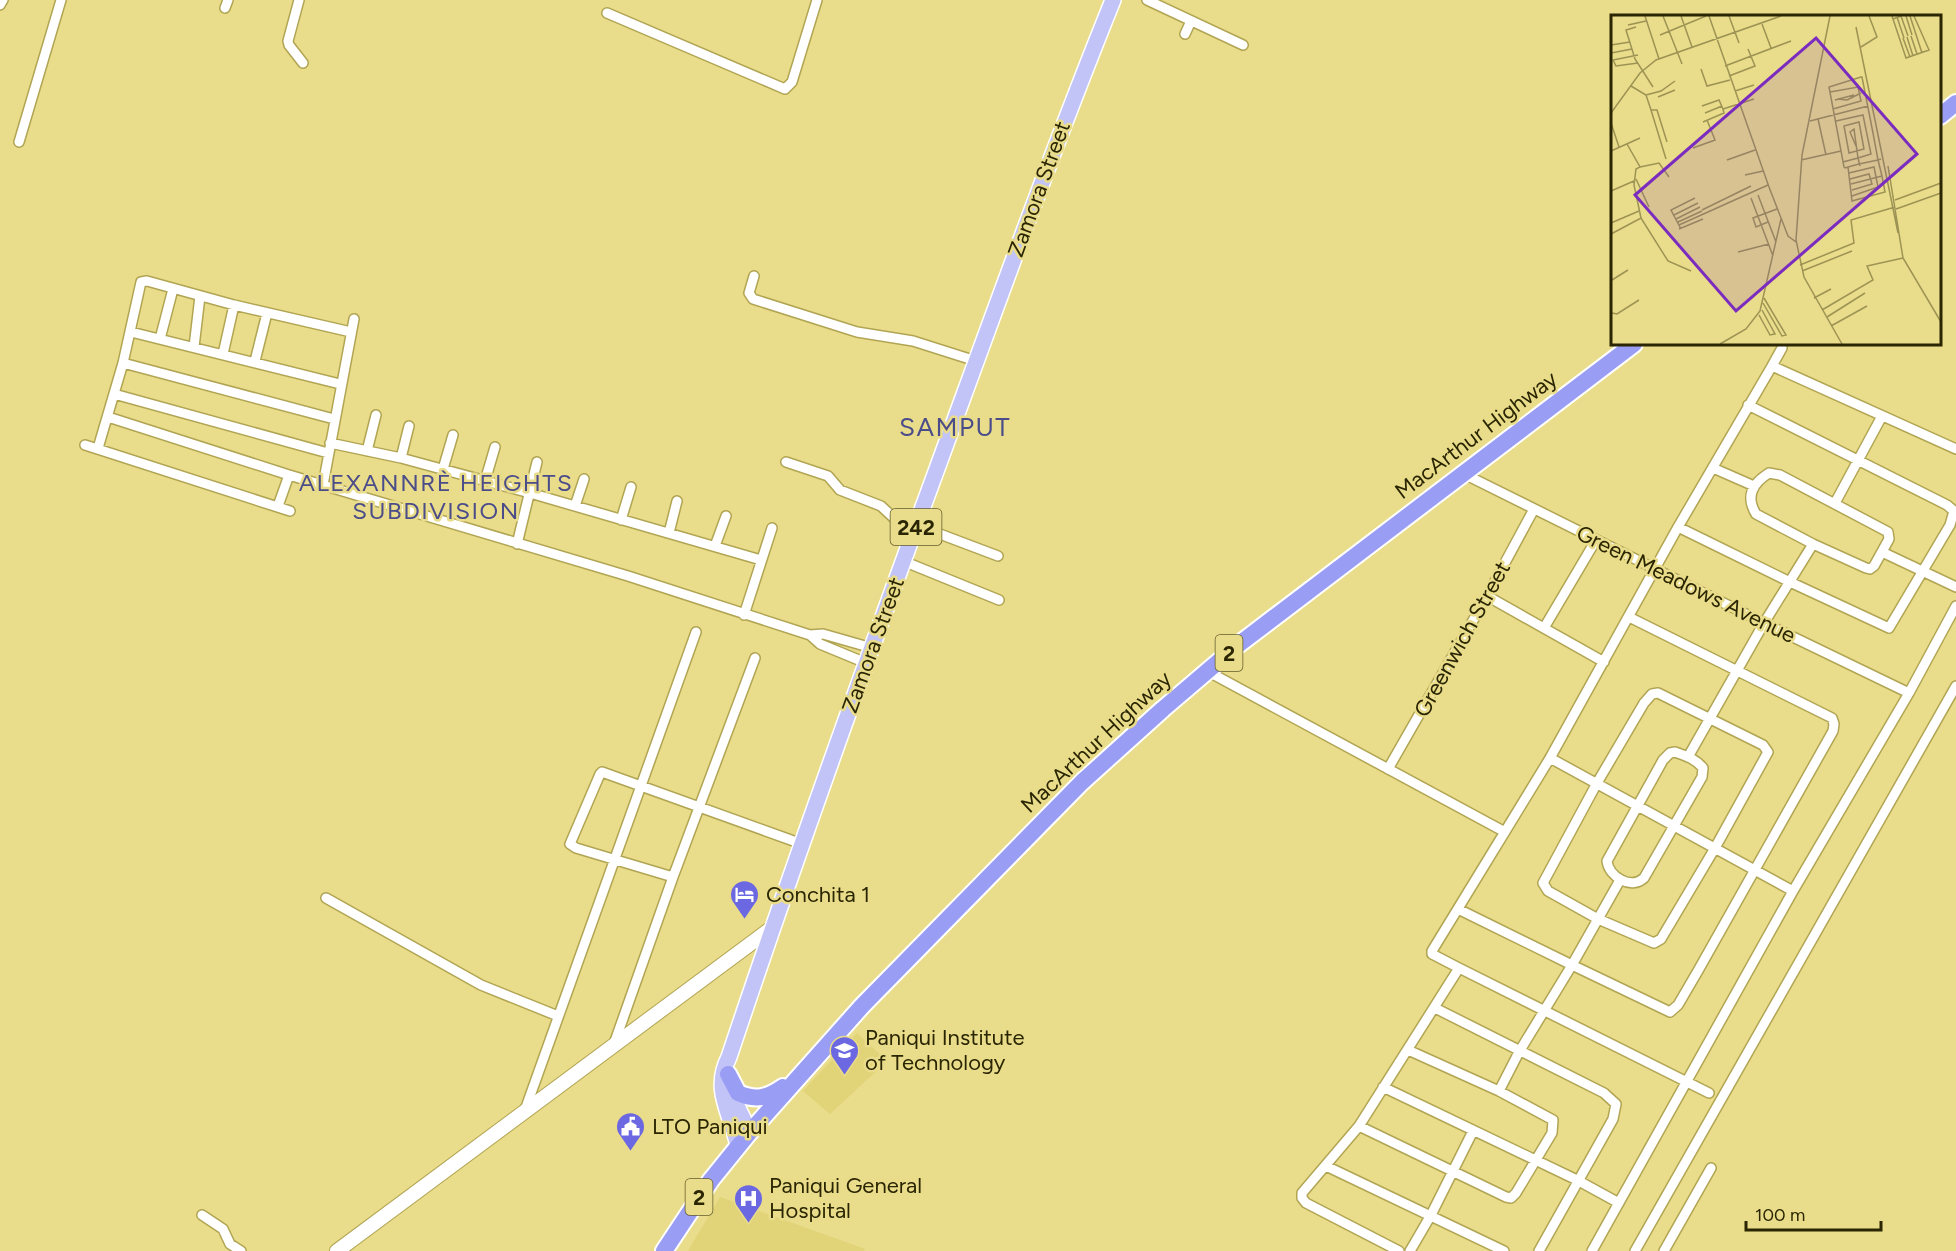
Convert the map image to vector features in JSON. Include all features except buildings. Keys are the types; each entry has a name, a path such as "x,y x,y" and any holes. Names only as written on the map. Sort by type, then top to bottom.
{"highway":[{"path":"1941,115 1956,103"},
{"name":"MacArthur Highway","path":"663,1251 689,1210 743,1139 926,939 1074,790 1207,671 1282,610 1633,345"},
{"path":"726,1069 738,1093 758,1099 772,1094 805,1070"}],"main road":[{"name":"Zamora Street","path":"743,1139 725,1105 726,1069 773,927 903,561 1055,144 1113,0"}],"street":[{"path":"0,5 3,0"},
{"path":"19,142 61,0"},
{"path":"299,0 288,40 289,45 303,63"},
{"path":"606,13 785,89 792,82 817,0"},
{"path":"1147,0 1243,45"},
{"path":"1185,34 1191,21"},
{"path":"753,276 749,294 753,299 857,332 913,341 976,362"},
{"path":"98,448 123,363 141,282 147,281 234,305 351,332"},
{"path":"160,339 172,288"},
{"path":"194,347 200,296"},
{"path":"223,354 234,305"},
{"path":"255,361 267,313"},
{"path":"322,485 354,319"},
{"path":"131,332 340,384"},
{"path":"1709,1094 1459,968 1432,954 1432,951 1550,758 1678,527 1782,348"},
{"path":"123,363 334,419"},
{"path":"1772,366 1956,448"},
{"path":"114,394 328,453"},
{"path":"1678,527 1889,628 1950,525 1954,511 1947,505 1748,405"},
{"path":"367,451 376,415"},
{"path":"1835,503 1882,416"},
{"path":"108,417 289,475 628,576 810,635 824,634 854,643 869,656"},
{"path":"401,458 409,426"},
{"path":"443,469 453,435"},
{"path":"330,443 443,469 761,560"},
{"path":"85,445 290,511"},
{"path":"485,481 495,447"},
{"path":"517,544 537,462"},
{"path":"786,462 828,476 840,490 881,506 896,520 998,556"},
{"path":"1713,468 1754,486"},
{"path":"1769,473 1780,475 1835,503 1888,532 1889,539 1870,569 1813,544 1756,514 1751,506 1751,495 1754,486 1769,473"},
{"name":"Green Meadows Avenue","path":"1464,474 1909,693"},
{"path":"278,506 289,475"},
{"path":"575,506 584,479"},
{"path":"621,520 631,487"},
{"path":"669,533 677,501"},
{"name":"Greenwich Street","path":"1388,769 1534,509"},
{"path":"715,546 726,516"},
{"path":"744,615 772,528"},
{"path":"1544,628 1596,540"},
{"path":"1688,757 1764,623 1813,544"},
{"path":"1882,552 1956,587"},
{"path":"903,561 999,600"},
{"path":"1487,596 1604,662"},
{"path":"1592,1251 1793,891 1909,693 1956,606"},
{"path":"1458,909 1665,1011 1671,1012 1678,1005 1833,731 1834,724 1832,718 1629,617"},
{"path":"525,1110 696,632"},
{"path":"810,635 820,644 849,656 869,656"},
{"path":"849,656 854,643"},
{"path":"614,1045 673,877 755,658"},
{"path":"1207,671 1505,832"},
{"path":"1635,1251 1956,686"},
{"path":"1652,694 1663,695 1711,718 1763,745 1768,752 1715,848 1658,943 1654,944 1598,919 1548,891 1543,883 1597,783 1644,703 1652,694"},
{"path":"1675,753 1688,757 1701,765 1703,772 1674,825 1642,881 1632,883 1620,880 1610,872 1607,861 1667,755 1675,753"},
{"path":"1550,758 1793,891"},
{"path":"673,877 615,861 570,844 602,772 802,844"},
{"path":"1499,1091 1519,1052 1620,880"},
{"path":"326,898 481,985 558,1016"},
{"path":"337,1251 773,927"},
{"path":"1399,1251 1306,1203 1302,1198 1302,1192 1359,1126 1459,968"},
{"path":"1435,1008 1604,1093 1616,1104 1613,1119 1539,1251"},
{"path":"1359,1126 1511,1198 1535,1161 1552,1133 1552,1120 1499,1091 1408,1050"},
{"path":"1383,1087 1577,1180 1619,1203"},
{"path":"1410,1251 1431,1215 1473,1131"},
{"path":"1326,1166 1504,1251"},
{"path":"1664,1251 1711,1168"},
{"path":"202,1215 223,1229 230,1244 241,1251"}],"shaded area":[{"name":"Paniqui Institute of Technology","path":"857,1033 887,1061 830,1114 803,1091"},
{"name":"Paniqui General Hospital","path":"720,1197 865,1249 864,1251 688,1251"}],"place":[{"name":"Conchita 1","path":"745,920"},
{"name":"Paniqui Institute of Technology","path":"844,1076"},
{"name":"LTO Paniqui","path":"631,1152"},
{"name":"Paniqui General Hospital","path":"748,1224"}],"district":[{"name":"SAMPUT","path":"955,427"},
{"name":"ALEXANNRÈ HEIGHTS SUBDIVISION","path":"436,496"}]}
